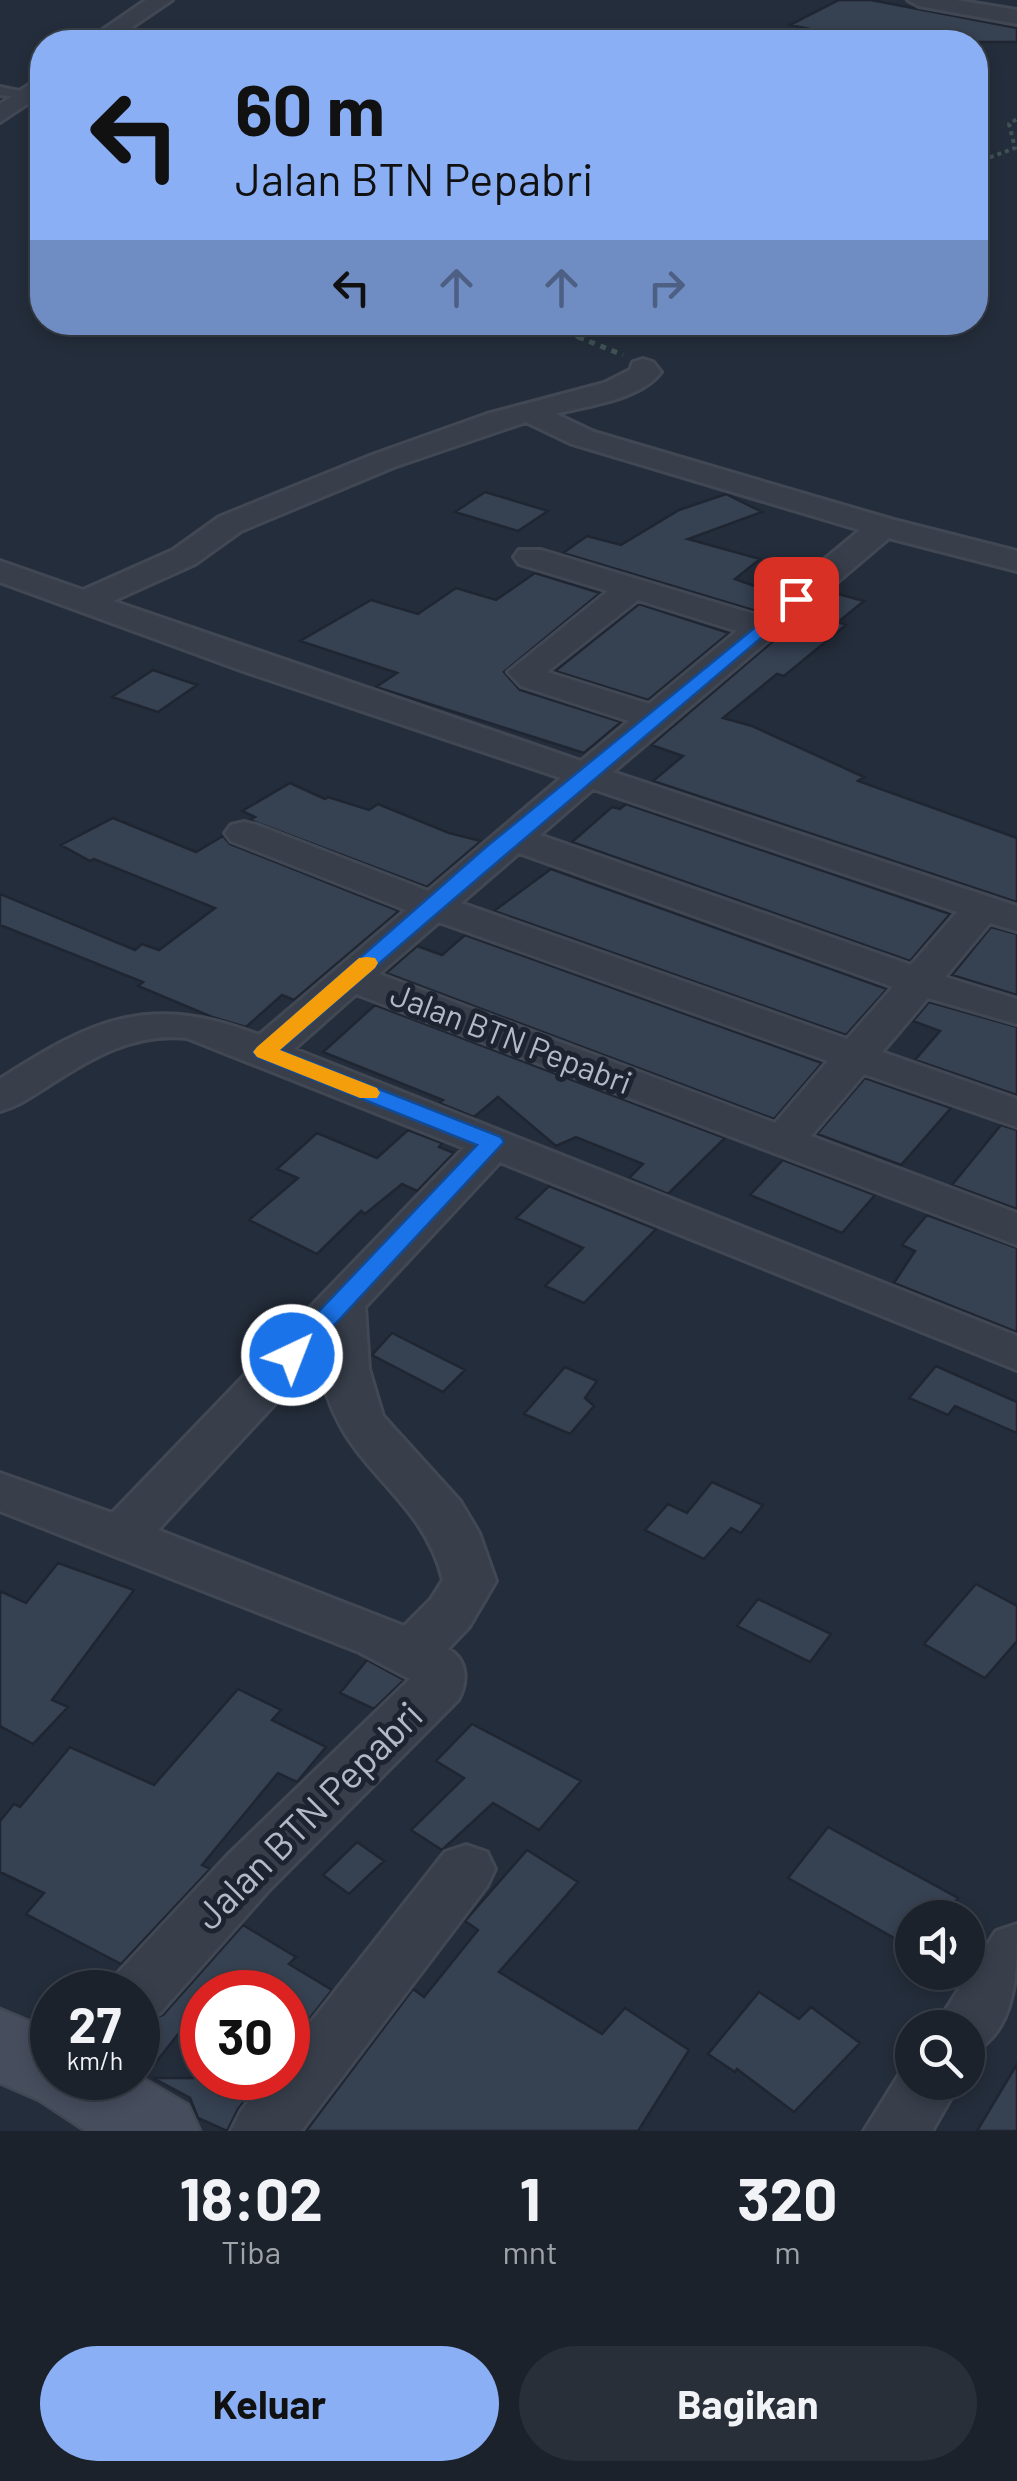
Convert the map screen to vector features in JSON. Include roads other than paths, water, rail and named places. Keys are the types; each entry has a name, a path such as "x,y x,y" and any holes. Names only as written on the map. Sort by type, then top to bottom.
{"street":[{"path":"115,30 161,0"},
{"path":"919,0 1017,17"},
{"path":"0,116 30,92"},
{"path":"84,602 184,557 230,524 383,461 527,412 614,388 647,372 643,368"},
{"path":"527,412 583,438 884,527 1017,560"},
{"name":"Jalan BTN Pepabri","path":"265,1052 510,838 591,775 761,627 884,527"},
{"path":"530,557 761,627"},
{"path":"0,571 254,664 1000,913 922,983 782,1144"},
{"path":"633,588 526,672 533,679 657,718"},
{"path":"244,833 431,906 1017,1114"},
{"path":"510,838 922,983 1017,1012"},
{"name":"Jalan BTN Pepabri","path":"350,978 1017,1230"},
{"path":"0,1098 65,1057 118,1034 162,1023 212,1032 1017,1354"},
{"path":"121,1536 492,1142"},
{"path":"341,1303 344,1371 365,1429 438,1508 464,1547 470,1581 450,1613 410,1653"},
{"name":"Jalan BTN Pepabri","path":"0,1491 410,1653 436,1668 439,1685 248,1873 160,1970"},
{"path":"263,2131 466,1869"},
{"path":"977,2010 1017,1949"},
{"path":"0,2044 30,2058"},
{"path":"106,2100 158,2131"},
{"path":"896,2131 916,2100"}],"lane":[{"path":"0,90 30,88"}]}
